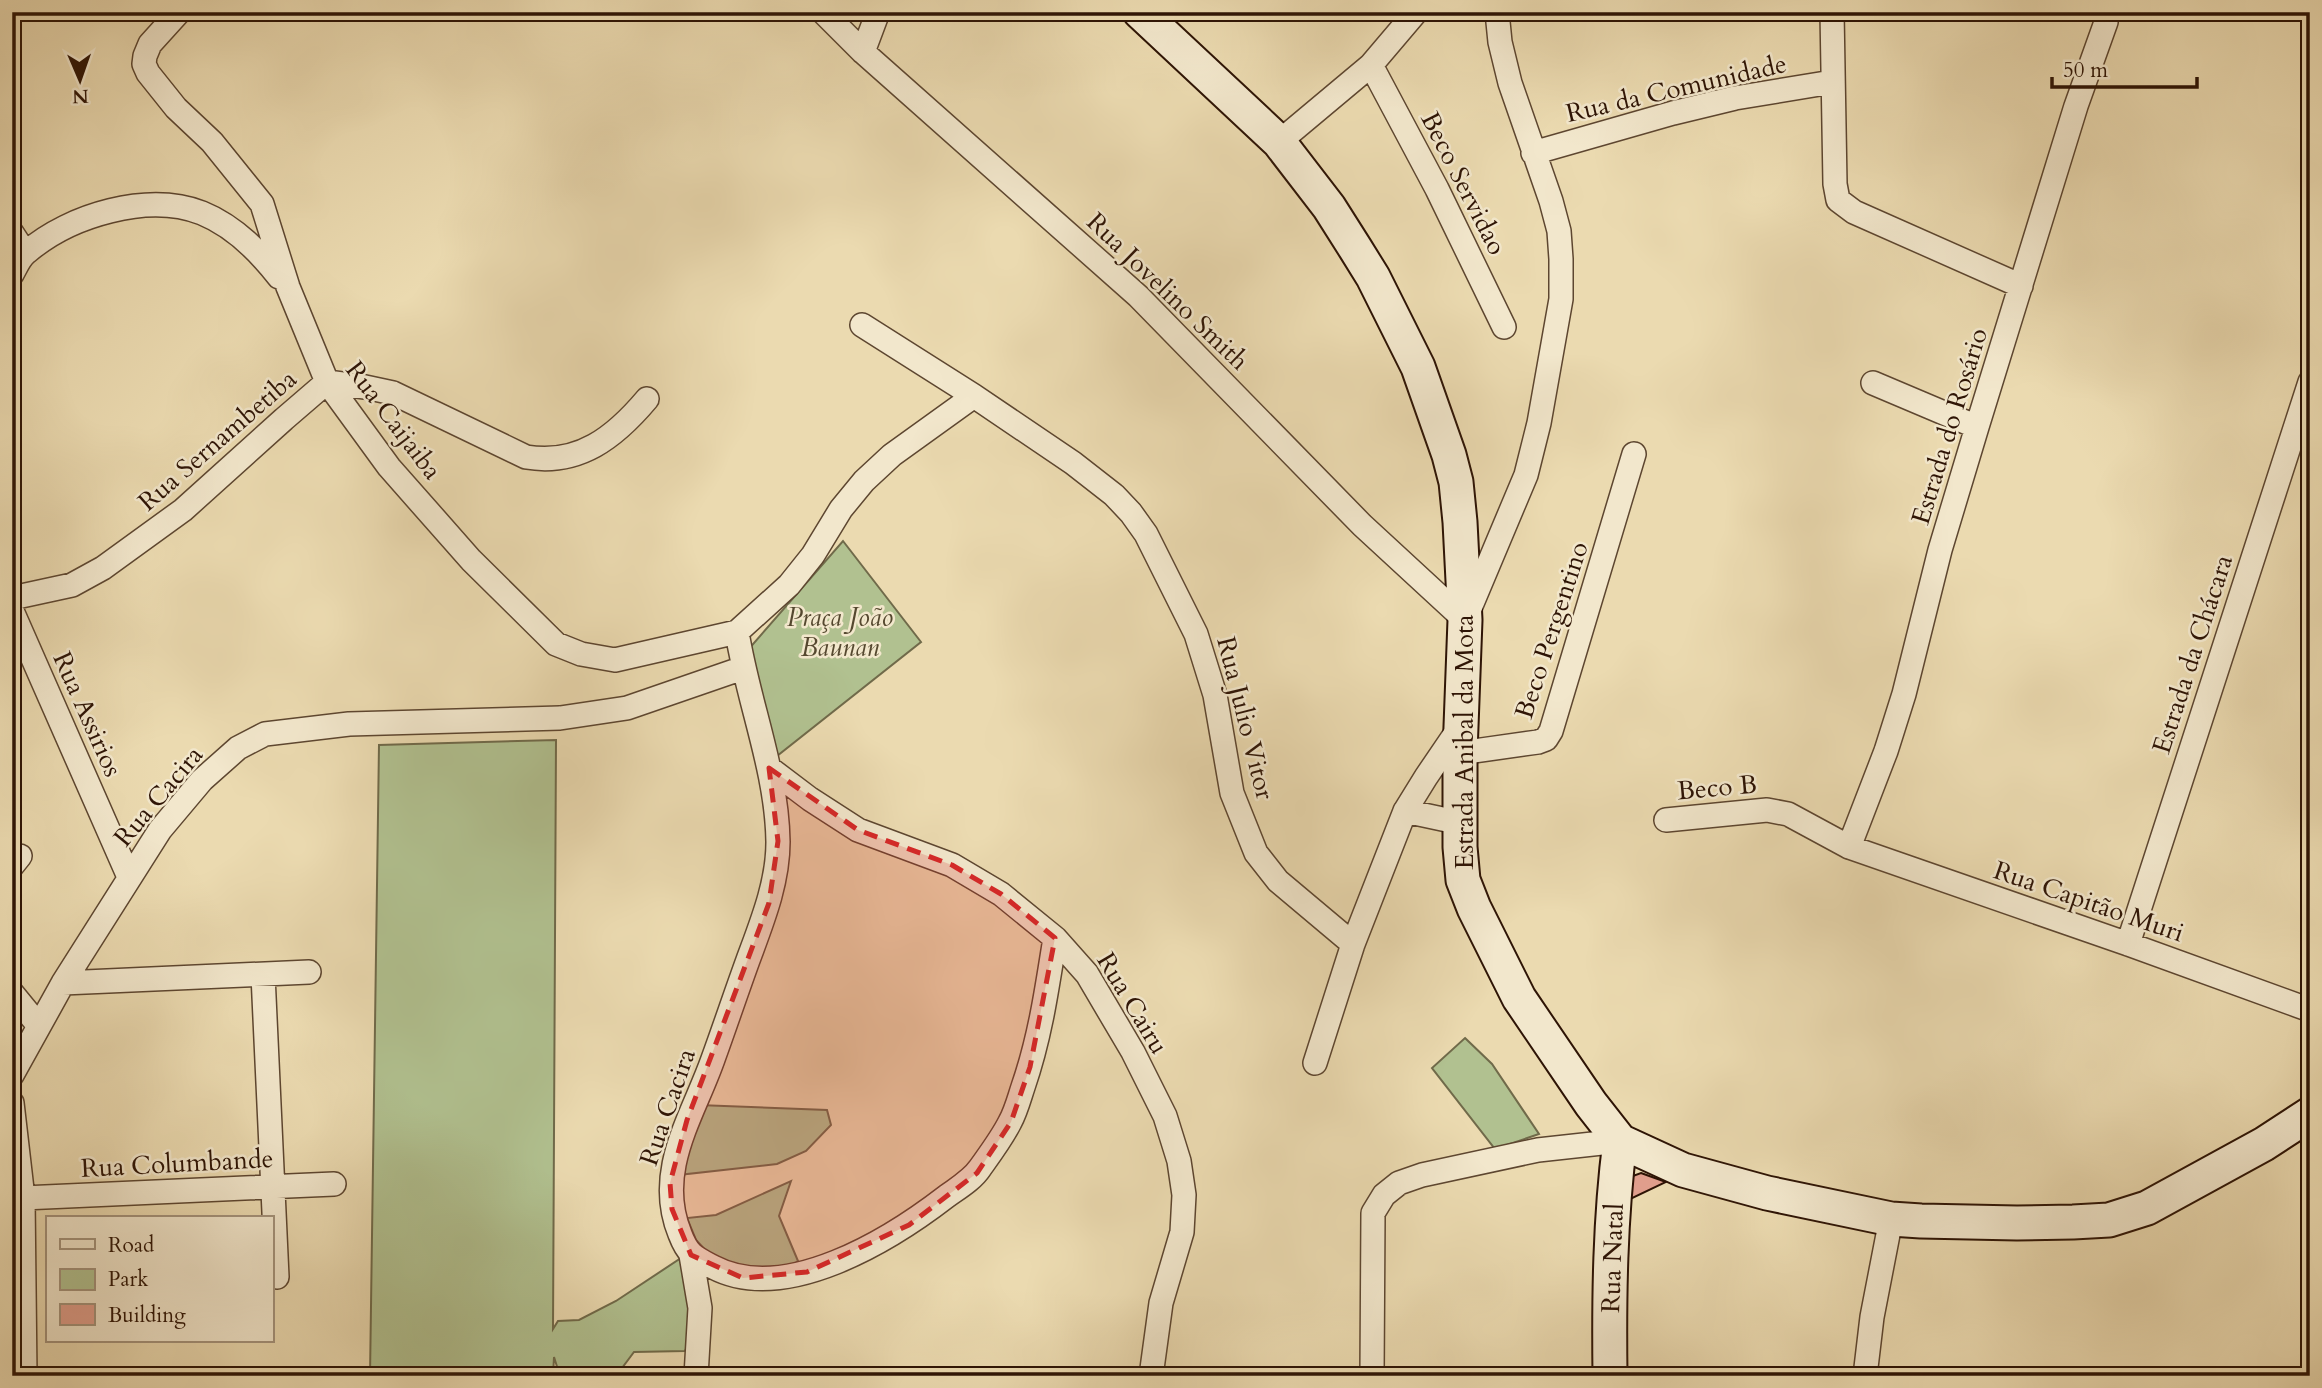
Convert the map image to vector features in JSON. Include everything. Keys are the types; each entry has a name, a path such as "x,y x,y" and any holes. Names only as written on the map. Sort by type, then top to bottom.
{"street":[{"name":"Rua Caijaiba","path":"179,12 150,44 144,64 148,73 176,108 212,142 262,204 288,287 327,382 398,477 471,560 556,644 581,654 615,660 737,632"},
{"name":"Rua Jovelino Smith","path":"823,12 863,52 1138,296 1362,525 1465,620"},
{"path":"863,52 878,12"},
{"name":"Estrada Anibal da Mota","path":"1140,12 1279,142 1329,206 1356,248 1419,367 1456,482 1465,620 1461,823 1463,880 1479,919 1519,998 1591,1104 1620,1141 1683,1170 1767,1194 1891,1219 2017,1223 2109,1220 2147,1208 2182,1190 2264,1144 2310,1114"},
{"path":"1279,142 1371,65 1416,12"},
{"path":"1465,620 1527,475 1561,299 1559,231 1510,83 1500,42 1497,12"},
{"path":"1832,12 1835,184 1838,200 1854,212 2021,286"},
{"name":"Estrada do Rosário","path":"1849,847 1905,694 1940,550 2076,106 2106,22"},
{"name":"Beco Servidao","path":"1371,65 1437,189 1504,327"},
{"name":"Rua da Comunidade","path":"1533,153 1735,98 1832,82"},
{"path":"12,274 25,253 76,221 135,205 173,205 201,213 232,229 260,252 288,287"},
{"path":"12,233 25,253"},
{"name":"Rua Julio Vitor","path":"862,325 1073,463 1114,495 1146,534 1196,635 1215,695 1232,793 1256,853 1278,881 1353,944"},
{"name":"Rua Sernambetiba","path":"12,598 72,585 103,568 183,510 327,382 393,393 526,457 543,460 572,456 601,443 626,425 647,399"},
{"name":"Estrada da Chácara","path":"2128,944 2310,382"},
{"path":"1872,383 1977,427"},
{"path":"737,632 789,585 813,555 841,509 863,481 892,455 974,396"},
{"name":"Beco Pergentino","path":"1462,738 1538,742 1545,739 1551,731 1634,454"},
{"name":"Rua Assirios","path":"12,611 129,877"},
{"name":"Rua Cacira","path":"696,1376 700,1308 691,1255 680,1235 671,1209 670,1183 687,1120 712,1063 769,903 778,841 769,768 743,668 737,632"},
{"name":"Rua Cacira","path":"12,1074 62,983 160,830 202,780 237,748 265,734 349,724 560,718 627,708 743,668"},
{"path":"1315,1063 1353,944 1405,811 1462,738"},
{"name":"Rua Cairu","path":"769,768 858,830 952,865 1001,894 1055,938 1087,974 1133,1052 1165,1116 1179,1161 1184,1195 1182,1232 1161,1303 1151,1376"},
{"name":"Beco B","path":"1666,820 1767,810 1788,814 1849,847"},
{"path":"1405,811 1461,823"},
{"name":"Rua Capitão Muri","path":"1849,847 2310,1010"},
{"path":"691,1255 719,1270 743,1278 773,1278 807,1272 853,1254 909,1225 977,1173 1011,1122 1030,1068 1043,1020 1055,938"},
{"path":"62,983 309,972"},
{"path":"263,975 277,1277"},
{"path":"12,993 39,1026"},
{"path":"12,1102 23,1198 24,1376"},
{"path":"1372,1376 1373,1213 1384,1195 1399,1183 1422,1175 1538,1150 1620,1141"},
{"name":"Rua Natal","path":"1610,1376 1609,1276 1613,1198 1620,1141"},
{"name":"Rua Columbande","path":"23,1198 334,1184"},
{"path":"1865,1376 1872,1317 1891,1219"}],"highlighted area":[{"path":"769,768 858,830 952,865 1001,894 1055,938 1030,1067 1011,1122 977,1173 909,1225 807,1272 743,1278 691,1255 672,1209 670,1183 687,1120 769,903 778,841"}],"green space":[{"name":"Praça João Baunan","path":"843,541 921,642 777,756 747,651"},
{"path":"556,740 553,1329 558,1321 579,1320 616,1301 684,1256 689,1305 688,1343 685,1351 634,1352 616,1376 560,1376 554,1357 553,1376 370,1376 379,745"},
{"path":"1465,1038 1492,1064 1539,1134 1495,1149 1432,1068"},
{"path":"698,1105 827,1110 831,1125 806,1151 777,1164 678,1175"},
{"path":"791,1181 779,1216 798,1261 784,1272 766,1275 711,1256 696,1240 687,1218 716,1215"}],"building":[{"path":"1641,1173 1666,1182 1624,1202 1630,1177"}]}
